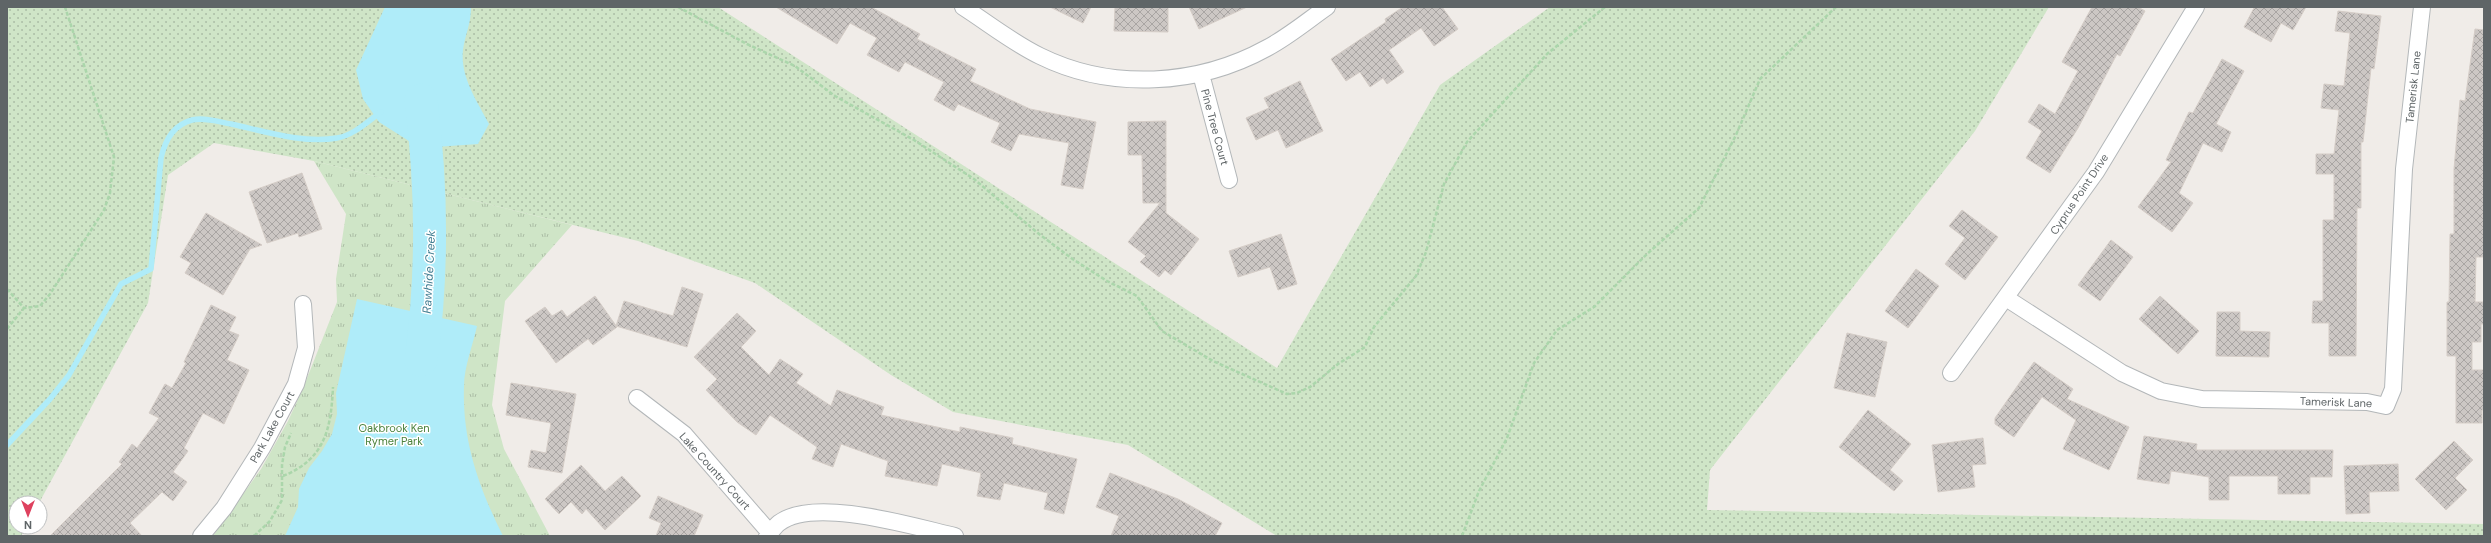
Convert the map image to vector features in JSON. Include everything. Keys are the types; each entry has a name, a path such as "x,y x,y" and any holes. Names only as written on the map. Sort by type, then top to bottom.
{"street":[{"path":"963,7 1038,55 1064,67 1100,77 1131,78 1167,78 1201,74 1237,62 1268,48 1327,7"},
{"name":"Cyprus Point Drive","path":"1951,373 2096,172 2196,7"},
{"name":"Tamerisk Lane","path":"2006,298 2122,373 2161,391 2202,399 2367,402 2386,406 2394,389 2404,169 2422,7"},
{"name":"Pine Tree Court","path":"1201,74 1229,180"},
{"name":"Park Lake Court","path":"201,536 224,508 262,448 296,384 306,348 303,304"},
{"name":"Lake Country Court","path":"636,398 684,434 768,535"},
{"path":"768,535 780,522 800,515 843,512 955,536"}],"path":[{"path":"7,329 24,308 40,306 50,294 104,210 110,193 114,157 65,7"},
{"path":"678,7 747,44 795,66 835,96 914,140 974,179 1039,234 1074,260 1107,281 1137,296 1162,331 1213,361 1287,394 1297,393 1310,387 1338,364 1365,347 1374,327 1416,276 1426,252 1444,184 1468,142 1547,54 1605,7"},
{"path":"1462,536 1479,491 1507,438 1534,363 1558,330 1594,307 1647,254 1699,208 1736,136 1760,79 1836,7"},
{"path":"7,289 24,308"},
{"path":"283,476 298,470 315,455 326,437 332,411 333,387"},
{"path":"254,536 270,521 282,500 285,447 294,426"}],"green space":[{"path":"7,7 718,7 1277,368 1440,85 1550,7 2049,7 1975,131 1710,470 1707,510 2484,524 2484,536 1277,536 1128,445 953,412 891,375 755,283 638,241 314,161 214,143 168,175 148,303 43,495 8,495 8,535 22,535 7,536"},
{"name":"Oakbrook Ken Rymer Park","path":"314,161 572,225 505,301 492,405 504,449 550,536 213,536 261,469 288,421 304,386 337,302 336,279 346,214"}],"water":[{"path":"385,7 471,8 463,50 464,70 470,88 489,124 478,144 436,147 412,143 379,122 363,99 356,70"},
{"path":"357,299 477,326 464,379 466,426 474,464 486,500 503,536 285,536 298,507 299,489 309,468 322,451 332,434 337,414 336,393"}],"building":[{"path":"776,7 871,7 920,34 917,39 976,69 970,81 1030,109 1096,122 1083,189 1061,185 1069,143 1019,134 1011,151 991,142 1000,123 958,104 954,111 934,100 944,82 905,62 899,72 867,55 877,38 850,23 837,44"},
{"path":"1050,7 1091,7 1083,23"},
{"path":"1115,7 1168,7 1168,32 1114,31"},
{"path":"1189,7 1247,7 1199,29"},
{"path":"1403,7 1442,7 1458,29 1434,46 1421,28 1389,50 1404,72 1387,84 1383,78 1370,87 1360,72 1346,81 1331,59 1386,22 1385,19"},
{"path":"2092,7 2138,7 2145,11 2120,56 2117,54 2078,128 2050,173 2026,158 2042,131 2028,122 2039,104 2055,114 2078,71 2062,62"},
{"path":"2252,7 2306,7 2293,30 2281,23 2271,42 2244,27 2254,8"},
{"path":"2338,11 2381,16 2374,69 2371,68 2363,142 2361,142 2361,208 2357,208 2356,356 2329,356 2329,323 2312,323 2313,301 2323,301 2323,220 2334,220 2334,174 2316,174 2316,154 2334,154 2339,110 2321,108 2324,84 2344,86 2350,33 2335,31"},
{"path":"2475,29 2484,30 2484,257 2476,257 2475,302 2484,302 2484,324 2481,324 2481,342 2472,342 2472,370 2484,370 2484,410 2482,410 2482,423 2456,423 2456,356 2447,356 2447,302 2449,302 2450,234 2454,234 2454,169 2460,100 2465,101"},
{"path":"2222,59 2244,71 2216,124 2231,132 2222,152 2203,143 2179,193 2193,203 2172,232 2138,207 2171,162 2166,160 2189,112 2193,113"},
{"path":"1300,81 1323,131 1286,148 1278,130 1256,140 1246,118 1269,108 1264,98"},
{"path":"1166,121 1166,213 1199,239 1171,275 1165,270 1159,277 1140,262 1146,256 1128,242 1160,203 1143,203 1142,155 1128,155 1128,122"},
{"path":"302,173 322,229 299,237 298,233 267,243 249,192"},
{"path":"1962,210 1998,237 1965,280 1945,264 1965,238 1949,226"},
{"path":"206,213 262,245 250,249 223,295 185,273 191,263 180,257"},
{"path":"1281,234 1297,284 1278,290 1270,267 1238,277 1229,251"},
{"path":"2111,240 2133,257 2100,301 2078,285"},
{"path":"1916,269 1939,286 1908,328 1885,311"},
{"path":"682,287 703,294 687,347 616,326 624,301 673,316"},
{"path":"595,296 617,327 593,345 588,339 556,363 525,321 545,307 552,316 562,310 567,317"},
{"path":"2160,296 2199,331 2178,354 2139,319"},
{"path":"211,305 236,317 229,331 239,335 227,360 249,370 224,424 203,413 184,448 188,451 173,472 187,482 173,501 162,492 130,523 142,536 50,536 122,464 119,462 132,444 137,448 159,418 149,413 165,384 172,388 186,363 184,362"},
{"path":"2217,312 2240,312 2240,331 2270,332 2269,357 2216,356"},
{"path":"737,313 756,331 741,347 769,375 780,359 803,374 796,383 831,406 837,390 884,407 881,415 960,432 960,427 1013,438 1012,444 1077,459 1064,514 1044,509 1048,493 1004,483 1000,500 977,496 981,473 942,464 937,486 885,476 888,461 841,444 833,467 812,459 817,447 770,415 756,435 737,422 706,390 717,379 694,357"},
{"path":"1847,333 1887,342 1875,397 1834,388"},
{"path":"2034,362 2073,389 2067,399 2129,427 2109,470 2063,449 2076,420 2042,397 2014,437 1995,424 1995,418"},
{"path":"511,383 576,394 562,473 528,467 531,450 546,453 551,423 506,415"},
{"path":"1868,410 1911,444 1890,470 1903,481 1894,491 1839,447"},
{"path":"2144,436 2197,444 2196,450 2333,450 2332,477 2310,477 2310,494 2278,494 2278,476 2229,476 2229,500 2209,500 2209,477 2171,471 2169,484 2137,479"},
{"path":"1983,438 1986,464 1972,465 1975,487 1938,492 1932,445"},
{"path":"2454,441 2473,460 2455,478 2467,490 2446,510 2415,479"},
{"path":"2398,464 2399,491 2369,492 2370,513 2346,514 2344,466"},
{"path":"581,465 605,491 622,476 641,496 605,530 586,509 582,514 571,502 559,514 545,499"},
{"path":"1110,473 1178,499 1222,523 1215,536 1111,536 1119,516 1096,507"},
{"path":"658,496 703,515 694,536 656,536 661,523 649,518"}],"waterway":[{"name":"Rawhide Creek","path":"421,100 425,133 430,230 428,295 421,360"},
{"path":"7,445 50,399 69,375 121,284 151,269 161,158 165,145 175,129 185,122 197,119 207,119 297,138 337,138 360,128 381,112"}]}
